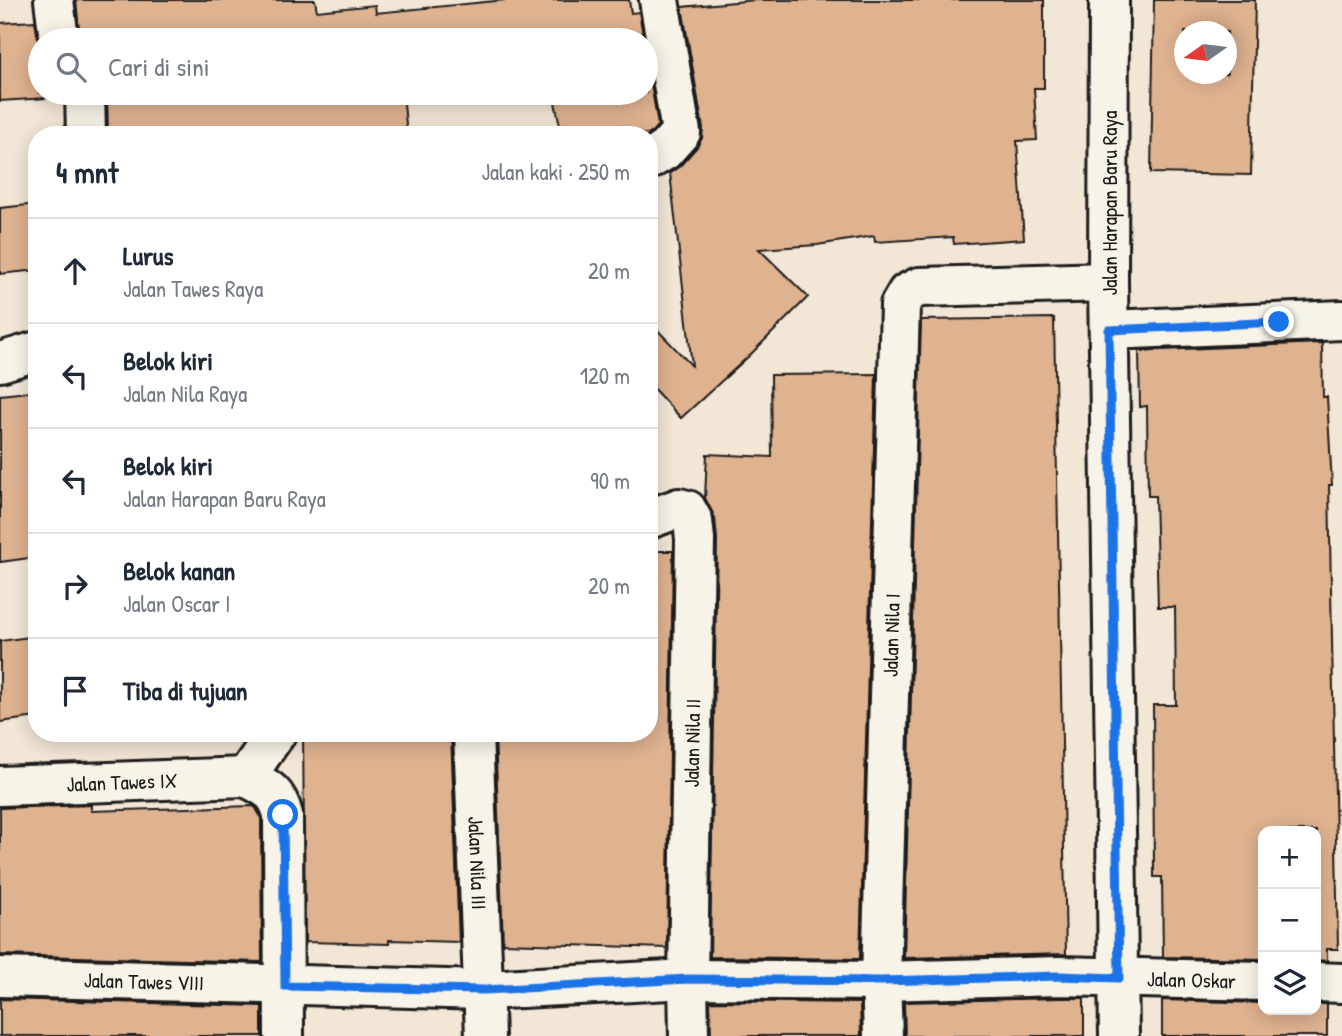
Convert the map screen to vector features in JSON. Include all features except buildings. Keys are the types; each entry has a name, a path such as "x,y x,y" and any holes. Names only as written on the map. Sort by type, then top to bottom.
{"street":[{"path":"54,0 58,28"},
{"path":"658,155 679,136 681,125 659,0"},
{"name":"Jalan Harapan Baru Raya","path":"1109,0 1108,282 1119,1036"},
{"path":"85,105 86,126"},
{"name":"Jalan Nila I","path":"883,1036 881,981 900,304 907,293 919,288 1108,282"},
{"path":"1109,330 1342,320"},
{"path":"0,362 28,354"},
{"name":"Jalan Nila II","path":"658,516 675,509 687,510 695,539 689,1036"},
{"path":"267,742 246,776 268,788 279,799 283,815 284,1036"},
{"name":"Jalan Nila III","path":"473,742 485,1036"},
{"name":"Jalan Tawes IX","path":"0,786 246,776"},
{"name":"Jalan Oskar","path":"688,979 881,981 1059,976 1258,981"},
{"name":"Jalan Tawes VIII","path":"0,978 484,990 688,979"},
{"path":"1321,982 1342,983"}],"route":[{"path":"283,815 285,986 484,990 688,979 881,981 1059,976 1119,978 1109,330 1279,322"}]}
